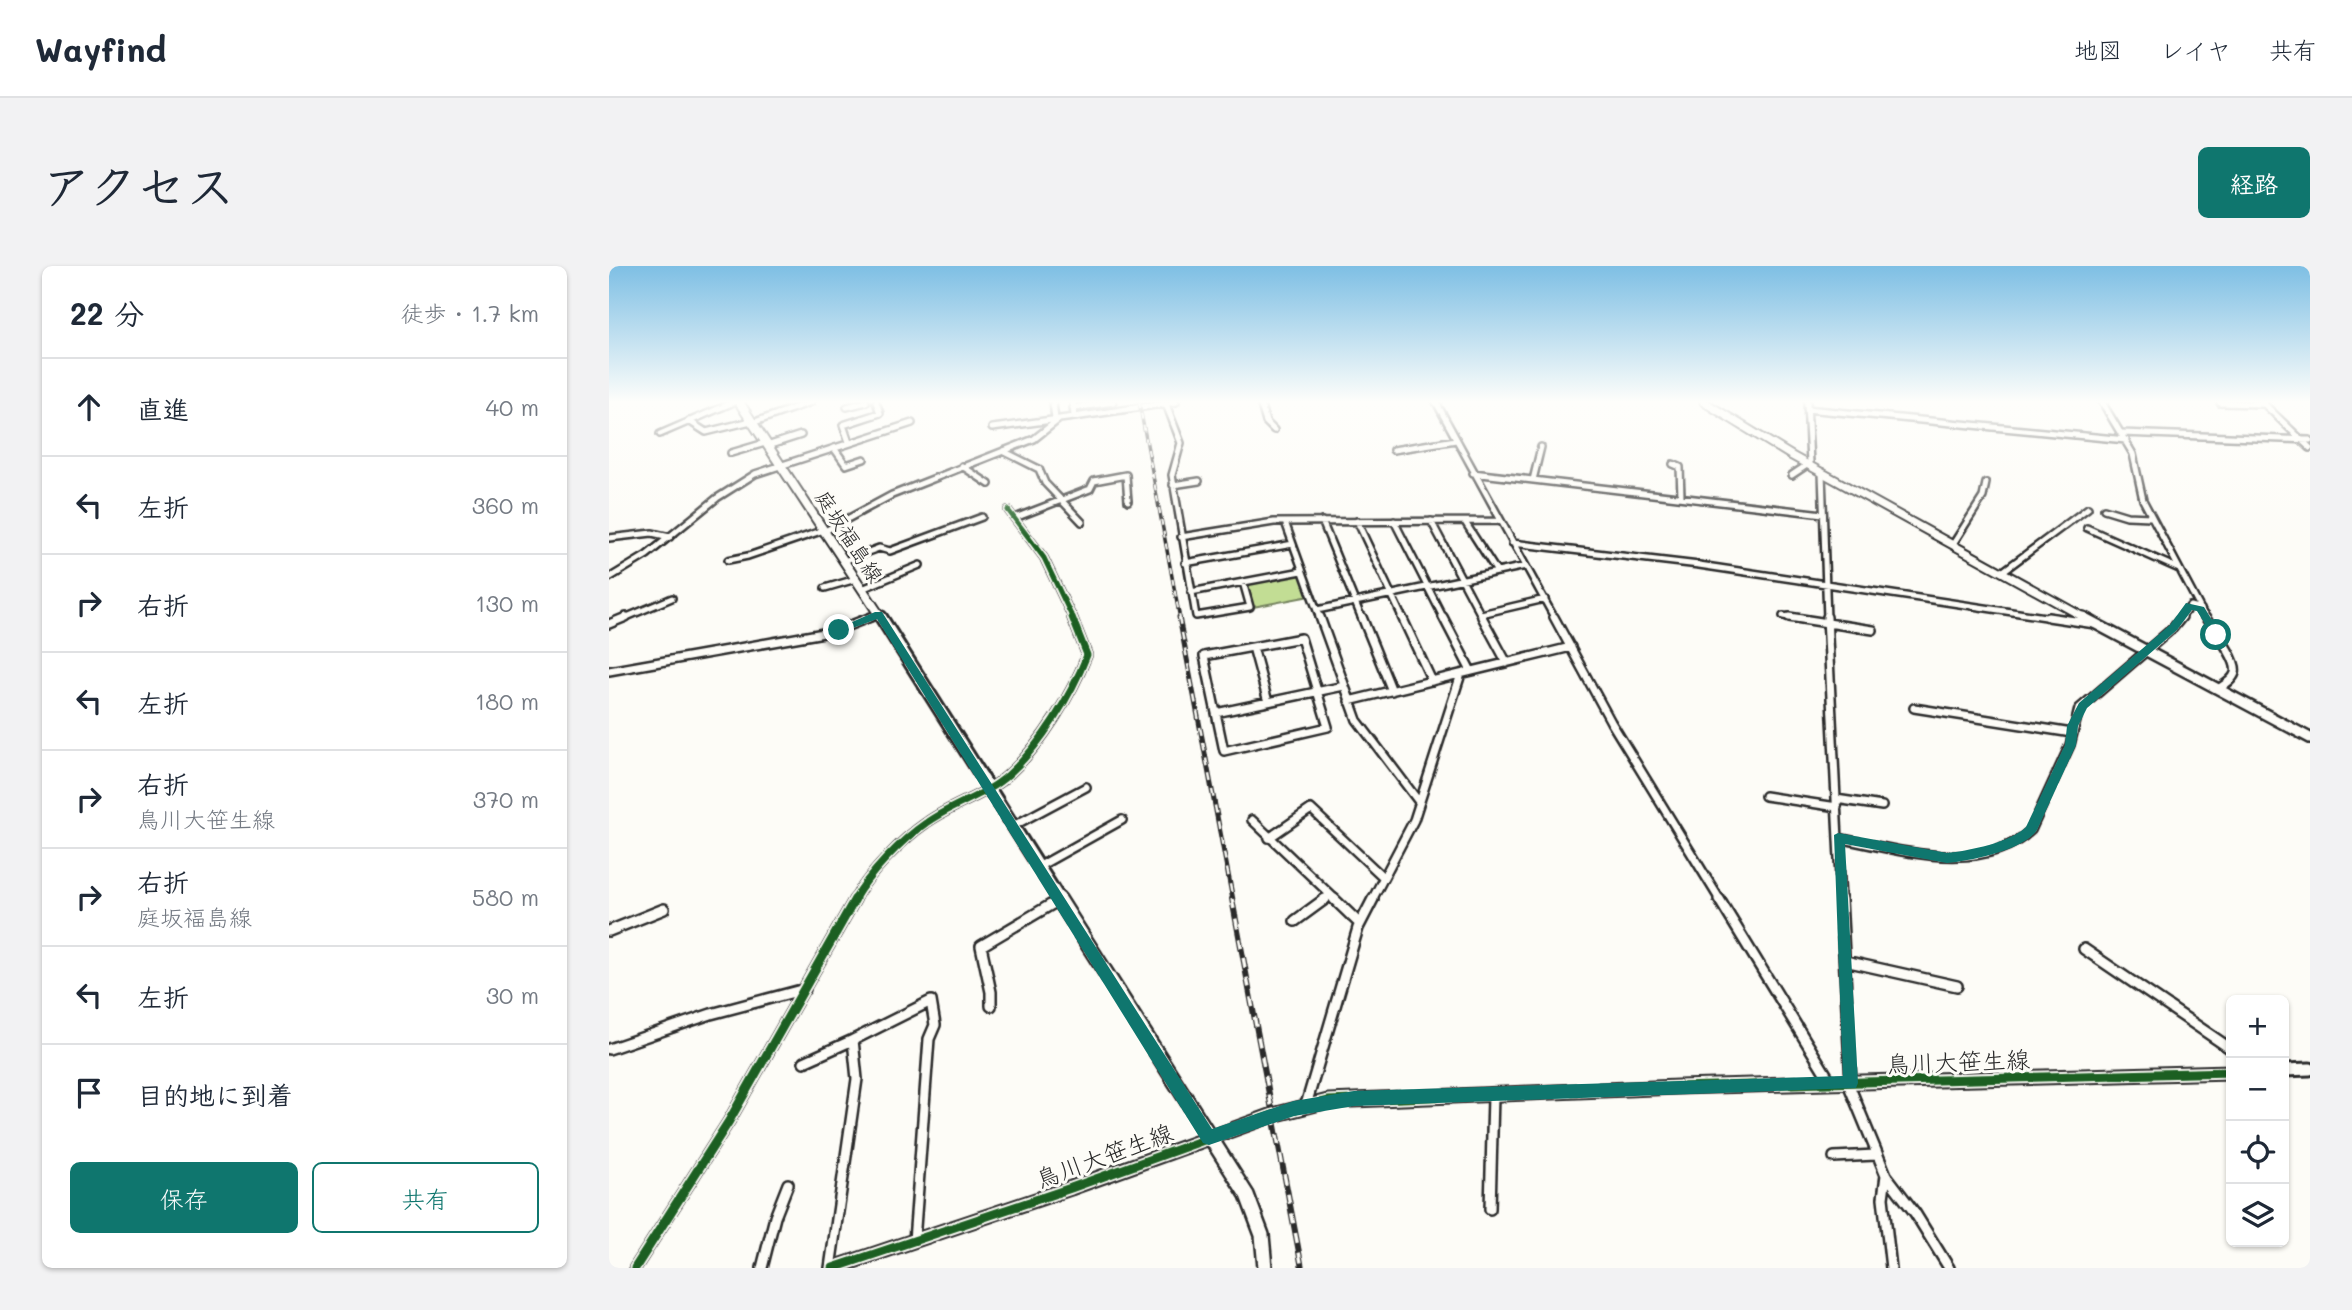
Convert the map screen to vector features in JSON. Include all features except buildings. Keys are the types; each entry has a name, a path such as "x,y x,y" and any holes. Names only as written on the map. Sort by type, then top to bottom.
{"main road":[{"name":"庭坂福島線","path":"769,449 879,614 1247,1195 1262,1235 1265,1268"}],"street":[{"path":"731,453 747,449"},
{"path":"609,578 670,537 741,482 779,465 832,449"},
{"path":"835,449 846,465 864,459"},
{"path":"728,560 824,531 876,502 1011,449"},
{"path":"1179,449 1172,475 1196,616 1250,607 1243,582"},
{"path":"1393,450 1401,449"},
{"path":"1461,449 1611,722 1832,1084"},
{"path":"1533,480 1541,449"},
{"path":"1783,449 2096,624 2310,738"},
{"path":"1808,449 1809,464"},
{"path":"2130,449 2143,500 2151,517 2201,609 2233,659 2236,669 2234,677 2218,689"},
{"path":"1003,452 1039,469 1045,483 1082,522"},
{"path":"1673,464 1680,467 1681,496"},
{"path":"1792,475 1809,464"},
{"path":"962,466 989,484"},
{"path":"1822,472 1825,585 1850,1083 1886,1175 1915,1213 1949,1268"},
{"path":"1473,473 1823,514"},
{"path":"1015,518 1090,489 1094,481 1126,475 1128,500"},
{"path":"1173,485 1199,481"},
{"path":"1953,544 1983,497 1986,483"},
{"path":"2002,572 2088,508"},
{"path":"2104,509 2127,516 2151,517"},
{"path":"635,1268 729,1121 855,895 873,872 925,823 1002,782 1036,746 1087,655 1045,556 1008,510"},
{"path":"844,561 879,548 890,551 982,517"},
{"path":"1322,521 1392,691"},
{"path":"1357,521 1433,681"},
{"path":"1394,521 1471,671"},
{"path":"1181,537 1252,524 1285,522 1500,521"},
{"path":"1285,522 1360,727 1419,802"},
{"path":"1430,522 1507,663"},
{"path":"1465,522 1497,572"},
{"path":"2087,528 2179,569"},
{"path":"609,538 652,533 670,537"},
{"path":"1512,543 1699,565 2096,624"},
{"path":"1185,563 1293,544"},
{"path":"825,588 859,584 920,565"},
{"path":"1317,610 1526,566"},
{"path":"1191,592 1302,571"},
{"path":"609,624 672,598"},
{"path":"1481,614 1545,599"},
{"path":"1838,838 1947,858 2016,842 2031,830 2070,745 2077,714 2083,706 2173,628 2190,606 2201,609"},
{"path":"609,671 835,631 879,614"},
{"path":"1783,616 1873,629"},
{"path":"1301,638 1328,727 1224,751 1204,656 1253,647 1301,638"},
{"path":"1253,647 1268,702"},
{"path":"1349,701 1571,647"},
{"path":"1306,1105 1360,924 1414,820 1461,674"},
{"path":"1216,713 1344,686"},
{"path":"1914,708 2072,733"},
{"path":"1013,826 1086,787"},
{"path":"1765,796 1882,806"},
{"path":"1269,838 1311,809 1383,877"},
{"path":"1038,867 1122,820"},
{"path":"1252,820 1360,924"},
{"path":"1295,921 1330,895"},
{"path":"991,1006 991,992 981,946 1059,900"},
{"path":"609,931 664,909"},
{"path":"2084,949 2226,1046"},
{"path":"1845,961 1957,986"},
{"path":"609,1049 711,1014 804,989"},
{"path":"804,1062 931,1000 935,1025 929,1039 914,1241"},
{"path":"831,1268 857,1079 853,1040"},
{"path":"2289,1070 2310,1069"},
{"name":"鳥川大笹生線","path":"831,1268 1306,1105 1354,1099 2226,1072"},
{"path":"1490,1209 1493,1096"},
{"path":"1834,1157 1876,1155"},
{"path":"1886,1175 1883,1198 1891,1268"},
{"path":"762,1268 775,1217 788,1184"}],"green space":[{"path":"1301,573 1310,596 1253,607 1246,583"}],"railway":[{"path":"1148,449 1180,619"},
{"path":"1179,617 1233,900"},
{"path":"1232,899 1302,1268"}],"cycle path":[{"path":"635,1268 729,1121 866,879 925,823 988,789 1008,775 1044,735 1085,660 1087,655 1084,645 1053,574 1034,542 1008,510"},
{"path":"833,1268 1071,1188 1273,1115 1328,1101 1678,1087 2226,1072"}],"route":[{"path":"839,630 879,614 1209,1137 1294,1108 1328,1101 1851,1083 1838,838 1947,858 2024,838 2031,830 2070,745 2077,714 2083,706 2173,628 2190,606 2201,609 2216,635"}]}
